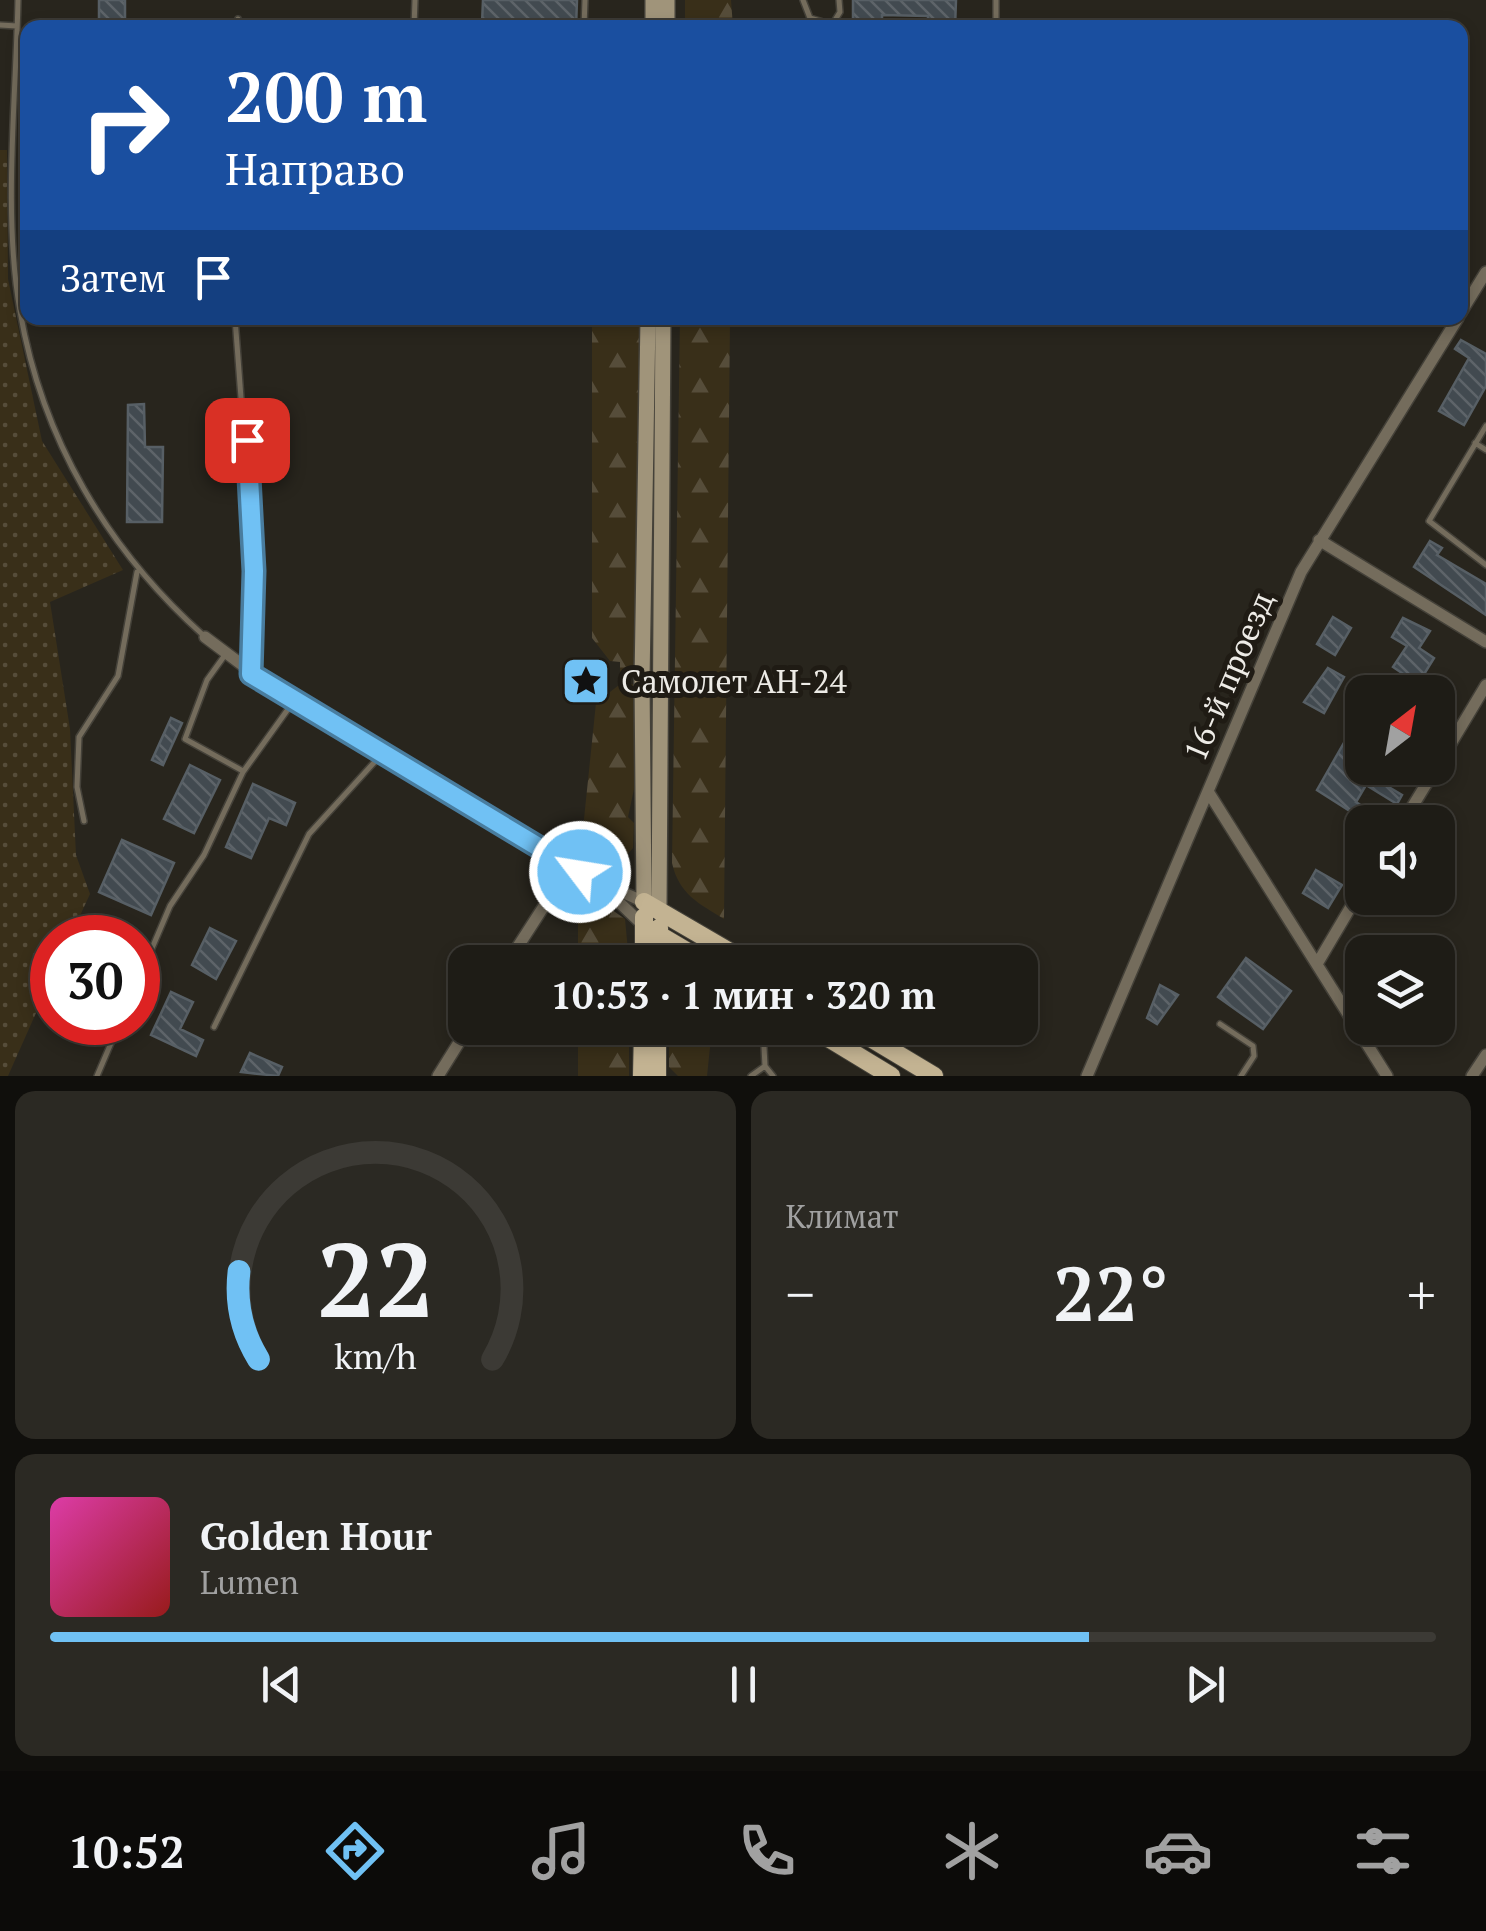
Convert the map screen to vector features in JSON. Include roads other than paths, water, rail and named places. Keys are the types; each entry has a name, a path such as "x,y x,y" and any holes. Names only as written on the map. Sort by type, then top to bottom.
{"main road":[{"path":"652,906 655,945"},
{"path":"652,906 719,945"},
{"path":"648,945 652,930"},
{"path":"652,930 677,945"},
{"path":"642,1076 643,1045"},
{"path":"657,1076 658,1045"},
{"path":"840,1045 891,1076"},
{"path":"882,1045 934,1076"}],"street":[{"name":"16-й проезд","path":"1468,301 1486,272"},
{"path":"648,325 642,680 652,906"},
{"path":"652,906 663,325"},
{"name":"16-й проезд","path":"1087,1076 1301,572 1453,325"},
{"path":"1319,540 1486,642"},
{"path":"205,637 293,703 580,872 652,906"},
{"path":"1455,737 1486,686"},
{"path":"1209,793 1387,1076"},
{"path":"519,945 546,903 580,872"},
{"path":"597,881 652,930"},
{"path":"1317,964 1346,915"},
{"path":"438,1076 457,1045"},
{"path":"1472,1076 1486,1054"}],"lane":[{"path":"18,0 14,234 20,313"},
{"path":"0,26 17,26"},
{"path":"23,325 47,414 78,485 137,572 205,637"},
{"path":"235,325 254,571 251,674"},
{"path":"1486,426 1429,521 1486,565"},
{"path":"1475,444 1486,450"},
{"path":"84,821 75,758 80,737 118,676 137,572"},
{"path":"226,655 207,680 185,739 244,772"},
{"path":"160,929 170,906 204,855 244,772 293,703"},
{"path":"214,1027 309,834 382,754"},
{"path":"1220,1024 1253,1046 1254,1056 1242,1076"},
{"path":"96,1076 110,1045"},
{"path":"764,1045 766,1066 772,1076"},
{"path":"752,1076 766,1066"}],"place":[{"name":"Самолет АН-24","path":"586,681"}]}
